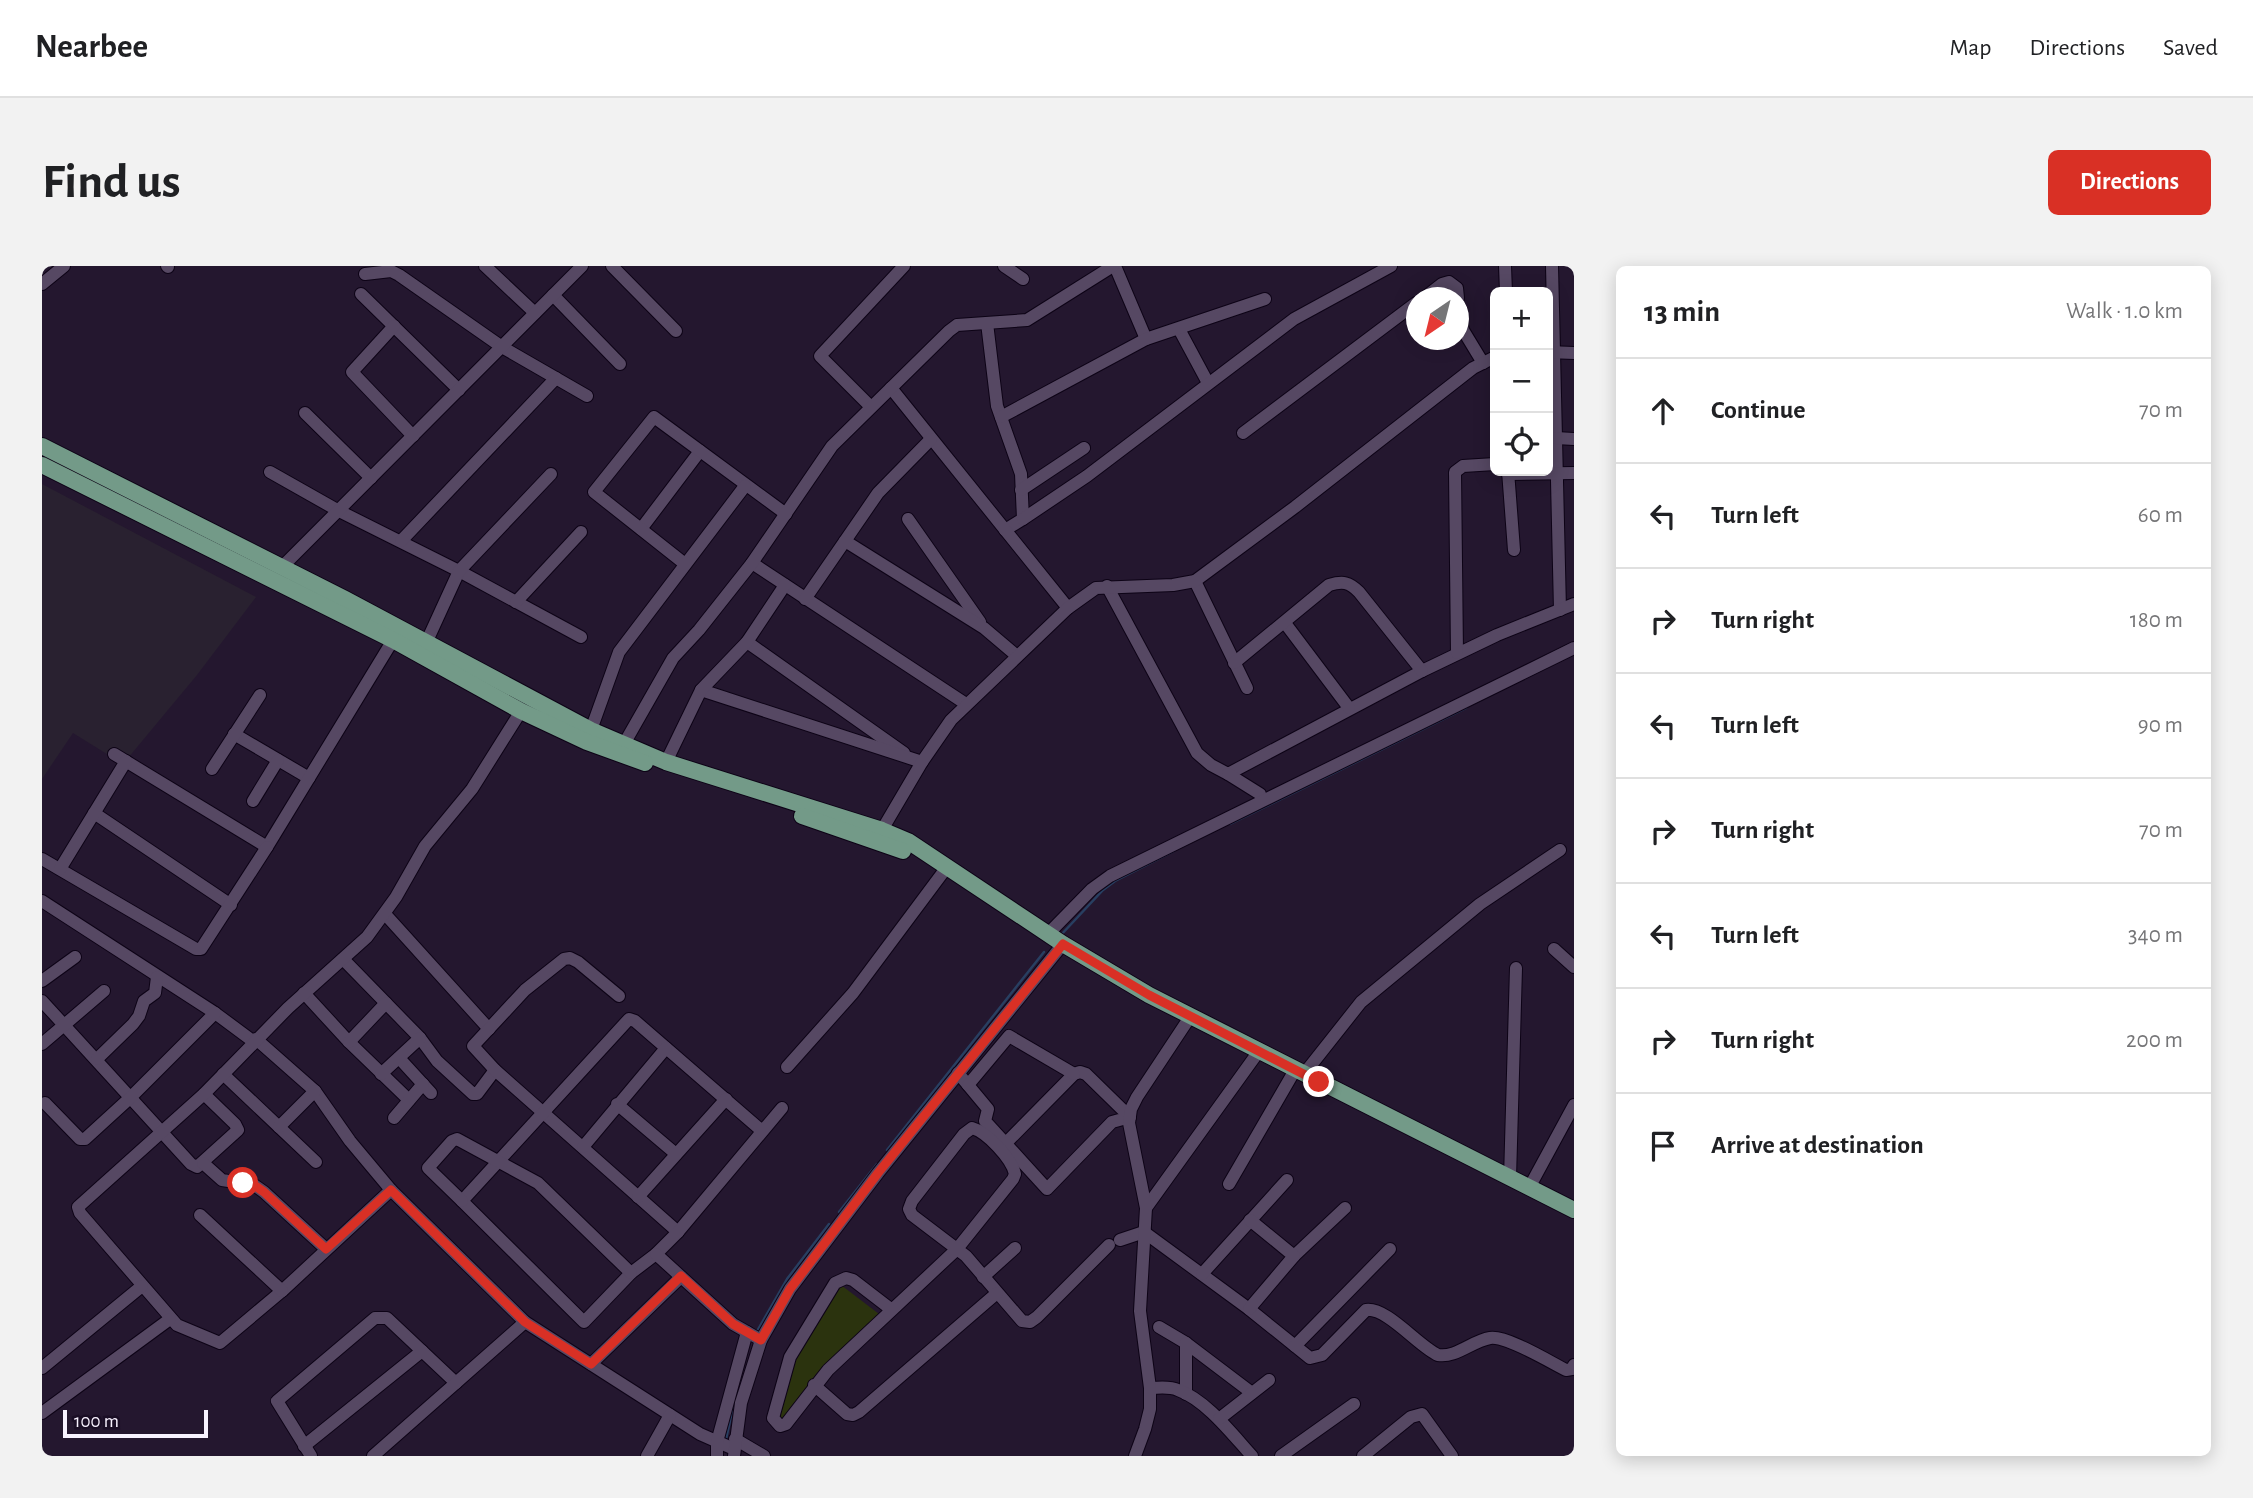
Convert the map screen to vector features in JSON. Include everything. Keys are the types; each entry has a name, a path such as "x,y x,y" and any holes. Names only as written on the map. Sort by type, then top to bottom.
{"main road":[{"path":"42,446 427,641 591,730 666,762 908,841 1063,944 1190,1017 1574,1210"},
{"path":"42,465 393,640 522,711 587,742 904,851 931,856"}],"street":[{"path":"45,276 64,266"},
{"path":"485,266 535,313"},
{"path":"612,266 676,331"},
{"path":"872,407 820,356 904,266"},
{"path":"1004,266 1023,279"},
{"path":"624,744 673,658 752,563 832,446 948,331 957,325 1027,320 1114,266 1146,340"},
{"path":"1005,530 1087,475 1294,319 1391,266"},
{"path":"1505,266 1506,287"},
{"path":"1551,350 1552,266"},
{"path":"281,568 579,267"},
{"path":"365,274 391,271 399,275 502,347 587,396"},
{"path":"1438,287 1449,282 1456,287"},
{"path":"361,294 459,390"},
{"path":"553,295 620,365"},
{"path":"1001,417 1146,340 1265,299"},
{"path":"1243,433 1406,311"},
{"path":"987,323 997,406 1021,474 1023,519"},
{"path":"394,326 352,372 413,436"},
{"path":"1179,328 1208,383"},
{"path":"1469,340 1483,363"},
{"path":"1553,352 1574,353"},
{"path":"882,831 918,761 951,720 1068,608 1096,588 1195,582 1490,360"},
{"path":"401,541 556,378"},
{"path":"1553,386 1560,610"},
{"path":"891,388 1068,608"},
{"path":"306,414 371,478"},
{"path":"685,564 594,492 654,416 786,514"},
{"path":"1556,438 1574,439"},
{"path":"805,599 878,494 931,439"},
{"path":"1021,490 1084,448"},
{"path":"641,529 700,451"},
{"path":"1457,653 1454,472 1463,466 1490,464"},
{"path":"270,472 339,511 459,571 581,637"},
{"path":"1556,472 1574,473"},
{"path":"427,641 459,571 551,474"},
{"path":"1508,476 1514,550"},
{"path":"591,730 619,652 745,486"},
{"path":"908,519 984,628"},
{"path":"516,601 581,532"},
{"path":"845,541 984,628 1017,656"},
{"path":"752,563 966,704"},
{"path":"1234,663 1329,585 1341,581 1351,584 1360,592 1422,671"},
{"path":"1195,582 1247,688"},
{"path":"666,762 701,690 747,642 785,585"},
{"path":"1107,586 1197,753 1211,765 1260,794"},
{"path":"1228,774 1457,653 1574,604"},
{"path":"1285,623 1349,708"},
{"path":"42,859 195,949 201,949 231,905 393,640"},
{"path":"747,642 918,761"},
{"path":"1048,934 1092,889 1110,876 1574,648"},
{"path":"701,690 918,761"},
{"path":"212,769 260,695"},
{"path":"391,1190 223,1342 216,1342 182,1328 170,1319 80,1213 78,1207 204,1094 303,993 367,937 385,914 425,846 472,789 522,711"},
{"path":"234,734 309,778"},
{"path":"60,869 94,813 120,757 267,847"},
{"path":"253,801 278,760"},
{"path":"94,813 231,905"},
{"path":"1229,1184 1299,1072 1361,1002 1480,904 1560,850"},
{"path":"787,1067 853,993 947,867"},
{"path":"42,901 215,1013 255,1041 315,1091 391,1190 525,1322 670,1415 717,1449 735,1448 764,1456"},
{"path":"385,914 489,1029"},
{"path":"735,1448 741,1403 761,1340 796,1281 958,1073 1063,944"},
{"path":"1553,949 1573,965"},
{"path":"42,981 75,957"},
{"path":"619,996 578,962 570,958 564,959 525,990 473,1046 495,1070 678,1233"},
{"path":"343,959 420,1038 437,1061 473,1094 479,1092 495,1070"},
{"path":"1510,1178 1516,968"},
{"path":"97,1059 136,1020 144,1001 155,993 157,977"},
{"path":"42,1044 104,991"},
{"path":"303,993 409,1100"},
{"path":"42,1000 194,1166 204,1163 238,1130 236,1124 204,1094"},
{"path":"349,1042 386,1003"},
{"path":"45,1103 83,1140 131,1097 215,1013"},
{"path":"1135,1456 1146,1429 1150,1388 1140,1311 1146,1208 1130,1137 1130,1117 1137,1097 1190,1017"},
{"path":"461,1201 629,1019 635,1021 762,1131"},
{"path":"968,1085 1009,1035 1074,1074"},
{"path":"381,1073 420,1038"},
{"path":"583,1147 666,1048"},
{"path":"1146,1208 1259,1051"},
{"path":"394,1118 409,1100 427,1089 399,1058"},
{"path":"1005,1144 1074,1074 1080,1072 1086,1074 1130,1117"},
{"path":"958,1073 988,1109 985,1121 1047,1189 1112,1122 1130,1117"},
{"path":"223,1074 316,1162"},
{"path":"279,1127 315,1091"},
{"path":"638,1196 726,1099"},
{"path":"617,1104 677,1154"},
{"path":"1529,1188 1574,1105"},
{"path":"631,1273 538,1183 457,1139 429,1165 428,1171 584,1322 631,1273 678,1233 782,1108"},
{"path":"891,1310 853,1280 846,1278 835,1283 790,1357 773,1418 776,1423 780,1426 786,1424 828,1370 957,1249 1015,1174 1012,1164 987,1136 972,1128 964,1134 912,1201 909,1209 912,1215 957,1249 966,1256 1022,1321 1030,1322 1115,1242 1144,1232"},
{"path":"204,1163 222,1180 254,1185 264,1192 326,1249"},
{"path":"1202,1274 1287,1180"},
{"path":"1249,1309 1294,1256 1345,1208"},
{"path":"200,1215 282,1291"},
{"path":"1250,1220 1294,1256"},
{"path":"1144,1232 1249,1309 1310,1358 1317,1358 1366,1310 1372,1309 1438,1355 1451,1354 1493,1338 1506,1341 1566,1370 1572,1369 1574,1364"},
{"path":"983,1277 1014,1248"},
{"path":"1295,1346 1390,1249"},
{"path":"656,1254 733,1324 761,1340"},
{"path":"591,1364 681,1276"},
{"path":"42,1368 142,1286"},
{"path":"814,1385 847,1414 859,1412 997,1293"},
{"path":"422,1351 307,1451 278,1405 279,1398 374,1318 387,1318 456,1383"},
{"path":"42,1413 170,1319"},
{"path":"373,1456 525,1322"},
{"path":"1159,1327 1186,1343 1252,1393"},
{"path":"717,1449 747,1332"},
{"path":"1186,1343 1186,1394"},
{"path":"1219,1419 1269,1380"},
{"path":"1150,1388 1168,1388 1186,1394 1219,1419 1252,1456"},
{"path":"1281,1456 1354,1404"},
{"path":"1363,1456 1415,1414 1422,1414 1426,1418 1452,1456"},
{"path":"648,1456 670,1415"}],"shaded area":[{"path":"42,484 256,597 197,675 123,764 73,733 42,779"}],"green space":[{"path":"841,1285 879,1314 816,1374 784,1421 777,1416 793,1362"}],"waterway":[{"path":"1230,824 1466,708"},
{"path":"1060,936 1103,890 1115,881 1174,851"},
{"path":"887,1150 1044,952"},
{"path":"839,1212 877,1164"},
{"path":"756,1333 787,1279 829,1224"},
{"path":"726,1439 735,1398"}],"route":[{"path":"243,1183 254,1185 264,1192 326,1249 391,1190 525,1322 591,1364 681,1276 739,1329 761,1340 790,1289 878,1173 1063,944 1149,995 1319,1082"}]}
